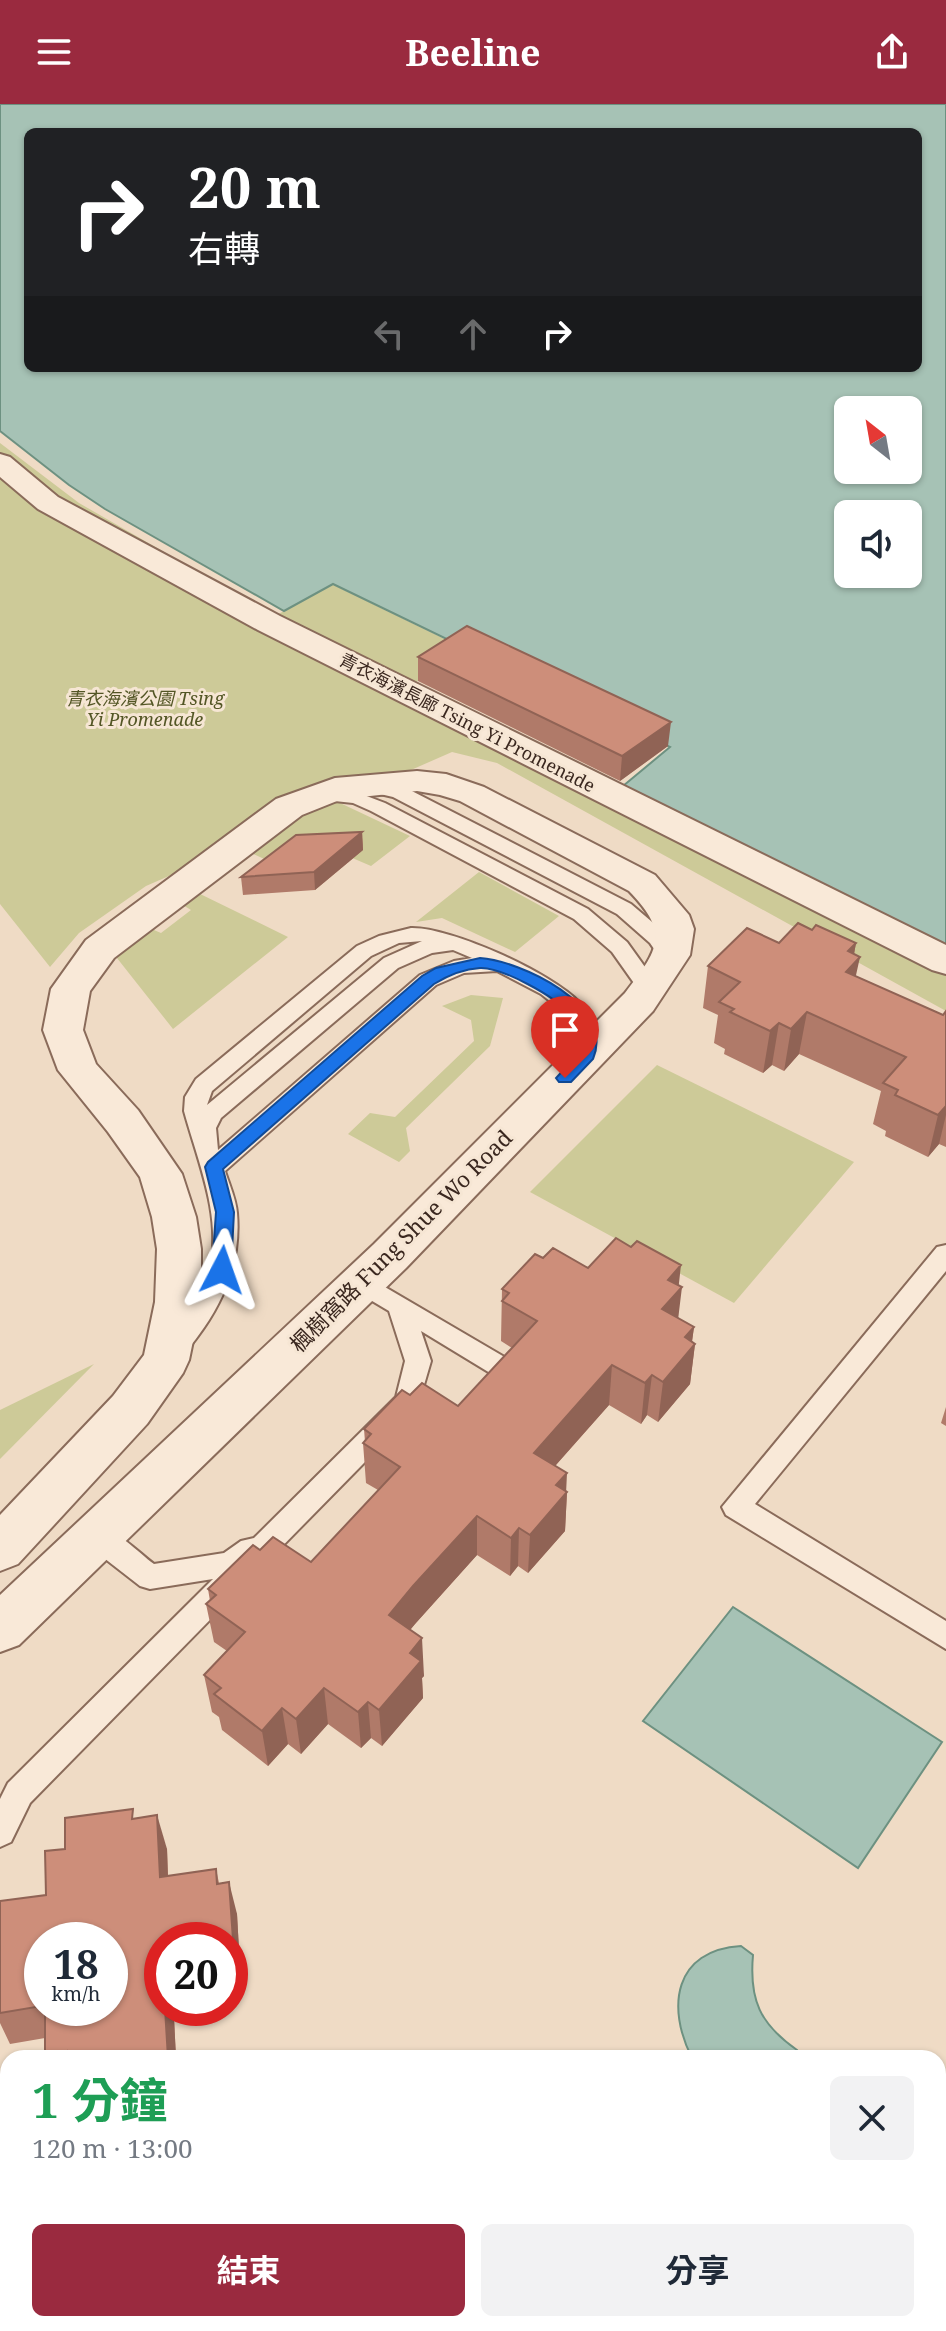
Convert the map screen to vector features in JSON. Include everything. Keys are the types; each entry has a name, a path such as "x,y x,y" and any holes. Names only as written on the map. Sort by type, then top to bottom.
{"street":[{"name":"青衣海濱長廊 Tsing Yi Promenade","path":"0,463 48,503 269,623 946,961"},
{"path":"0,1549 130,1410 166,1360 178,1302 179,1249 174,1217 160,1174 123,1121 78,1070 63,1030 71,989 100,949 289,807 335,789 417,781 446,785 472,794 642,883 671,912 676,928 660,973"},
{"name":"楓樹窩路 Fung Shue Wo Road","path":"0,1629 361,1282 587,1055 660,973"}],"lane":[{"path":"309,798 333,794 378,807 581,914 602,928 628,953 660,973"},
{"path":"166,1360 203,1311 222,1270 225,1212 205,1128 212,1113 371,979 408,954 429,946 458,945 558,995 575,1010 586,1033 587,1055"},
{"path":"210,1155 428,980 461,966 499,965"},
{"path":"946,1254 736,1507 946,1636"},
{"path":"361,1282 504,1369"},
{"path":"0,1832 19,1793 408,1402 418,1361 400,1306"},
{"path":"96,1536 150,1577 230,1564 292,1520"}],"green space":[{"name":"青衣海濱公園 Tsing Yi Promenade","path":"0,443 79,503 275,616 332,584 467,650 408,687 946,945 946,1011 497,763 452,752 338,802 410,836 371,866 308,839 275,864 247,851 272,831 146,886 79,933 50,967 0,904"},
{"path":"479,872 559,916 515,952 442,918 416,922"},
{"path":"194,891 288,937 173,1029 113,953 147,927 161,933 191,910 178,902"},
{"path":"471,995 503,998 490,1046 406,1128 410,1151 399,1162 348,1134 370,1113 395,1117 474,1041 471,1020 442,1006"},
{"path":"657,1065 854,1162 734,1303 530,1192"},
{"path":"94,1364 0,1459 0,1410"}],"shaded area":[{"path":"0,104 946,104 946,945 623,786 670,747 333,584 284,611 105,509 0,431"},
{"path":"733,1607 942,1742 858,1868 643,1721"},
{"path":"741,1946 753,1955 753,1985 760,2010 774,2031 797,2050 689,2050 679,2020 678,2001 682,1984 689,1970 701,1958 719,1950"}],"building":[{"path":"467,626 671,722 622,756 418,657"},
{"path":"362,832 314,872 241,877 296,835"},
{"path":"798,923 812,930 816,925 856,943 848,951 860,957 846,972 943,1015 946,1011 946,1106 938,1115 895,1095 898,1090 883,1083 906,1057 807,1012 791,1029 779,1023 770,1031 730,1012 734,1009 719,1002 740,982 708,966 747,928 779,943"},
{"path":"616,1238 631,1247 637,1241 681,1265 668,1280 682,1287 662,1309 694,1327 685,1337 695,1344 663,1382 652,1375 645,1383 612,1365 534,1453 567,1473 556,1485 567,1492 530,1535 519,1528 511,1538 477,1516 413,1586 389,1615 422,1638 410,1653 421,1661 379,1710 368,1702 358,1712 324,1688 296,1719 282,1708 262,1731 214,1694 221,1688 204,1675 245,1632 206,1604 216,1595 208,1589 253,1545 260,1550 273,1537 311,1562 400,1467 363,1443 371,1434 364,1429 402,1390 410,1395 422,1383 458,1406 537,1321 502,1301 509,1293 502,1289 535,1254 543,1258 553,1248 588,1268"},
{"path":"133,1809 132,1819 157,1815 160,1877 216,1869 217,1884 229,1882 232,1922 144,1922 144,2026 166,2026 168,2050 45,2050 45,2026 128,2026 128,1922 24,1922 24,2009 0,2013 0,1901 46,1895 45,1851 65,1849 65,1818"}],"route":[{"path":"222,1270 225,1212 214,1167 428,980 442,972 480,963 499,965 558,995 575,1010 586,1033 587,1055 565,1078"}]}
